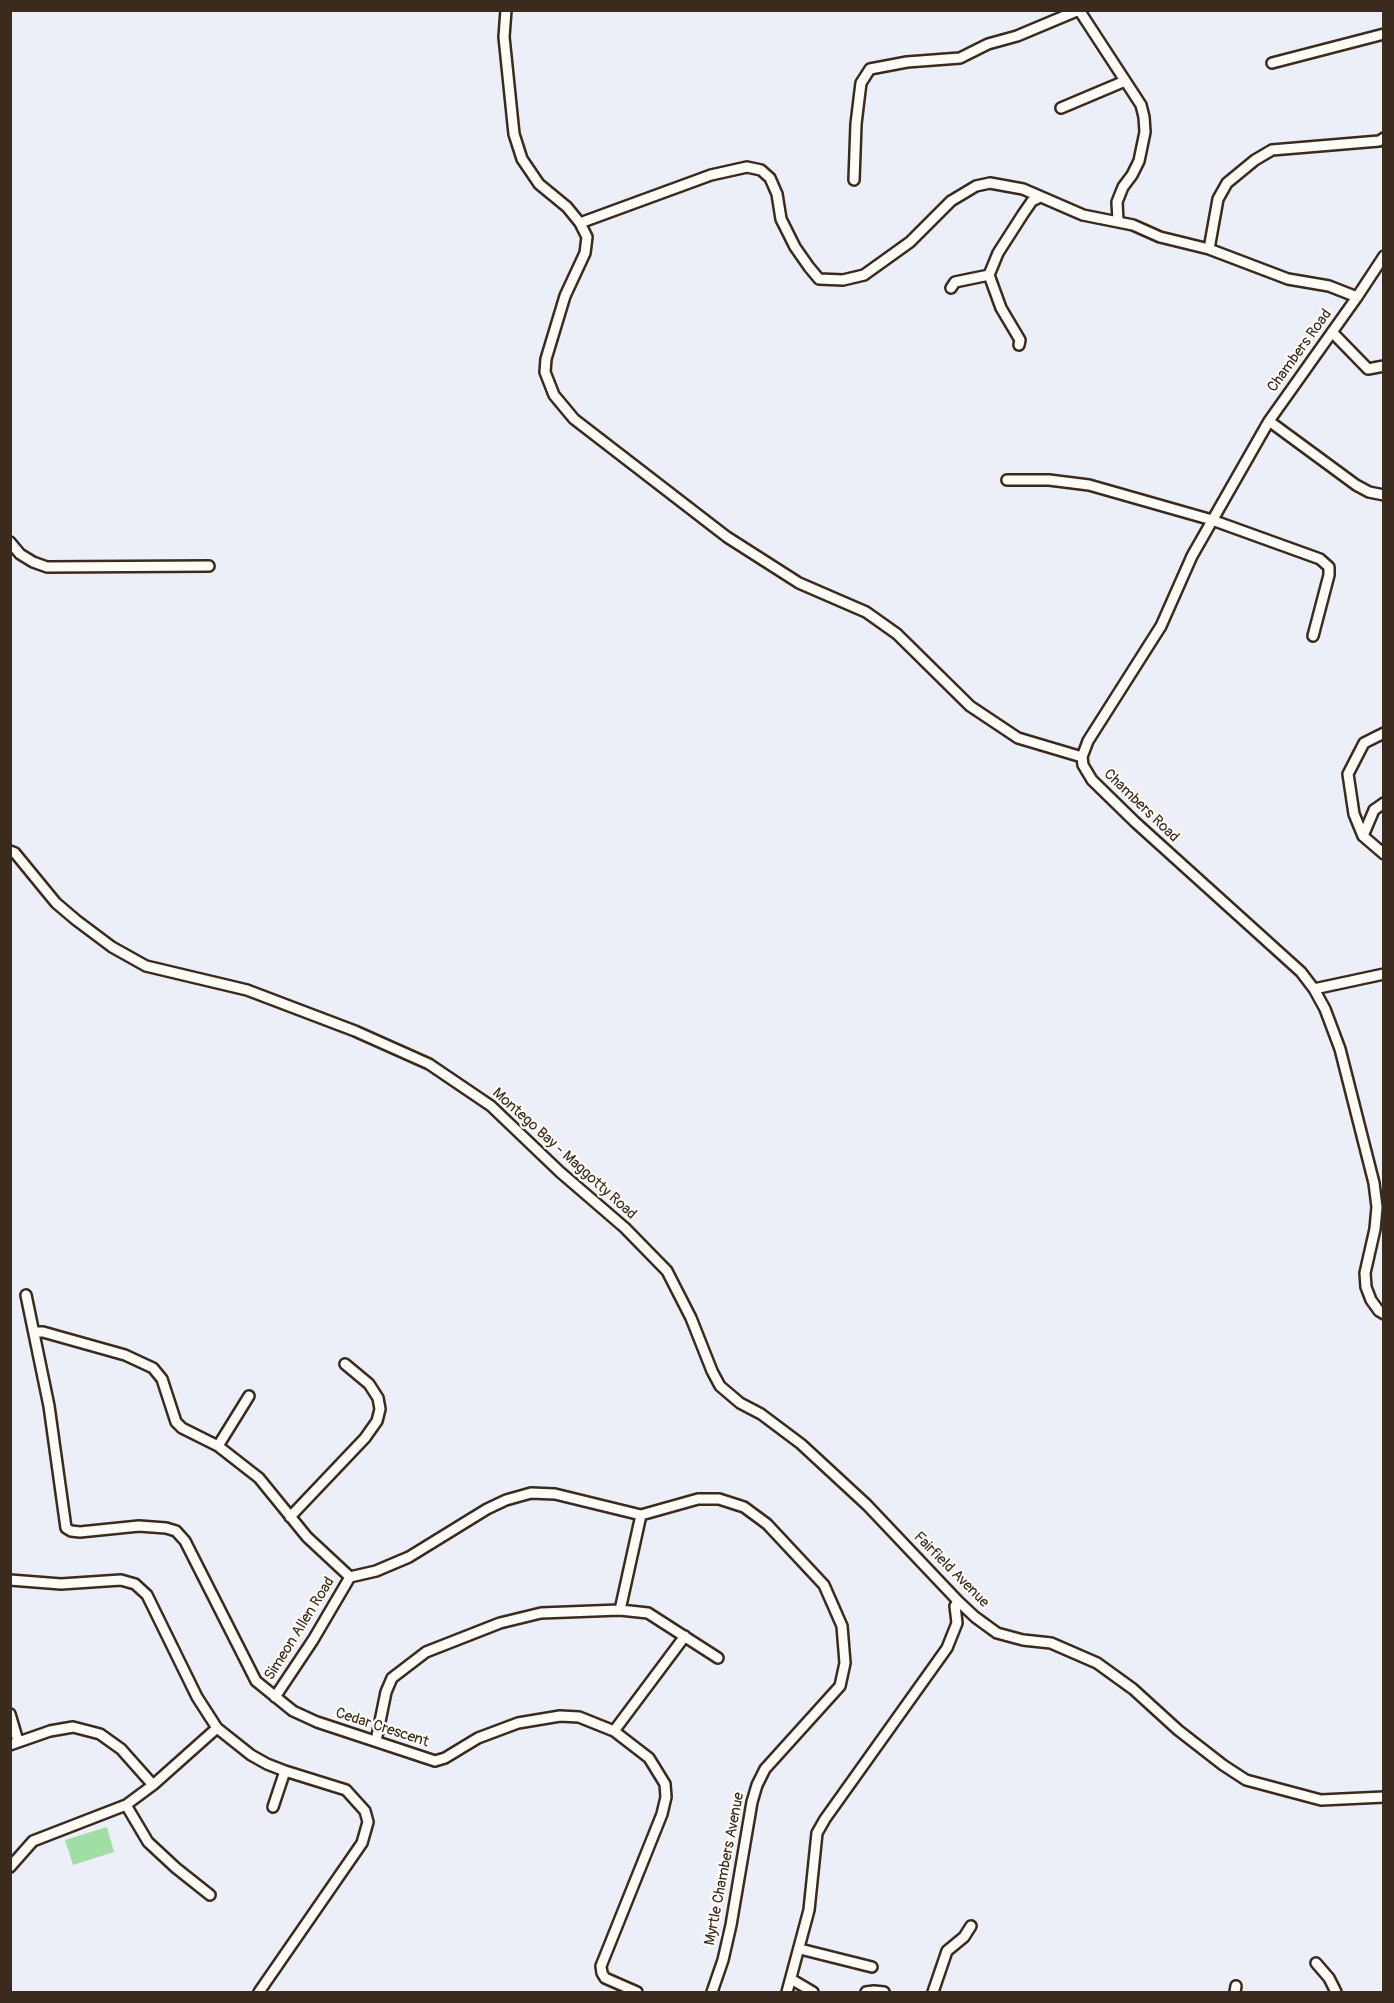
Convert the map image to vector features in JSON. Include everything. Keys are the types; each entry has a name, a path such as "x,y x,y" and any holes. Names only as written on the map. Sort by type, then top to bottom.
{"street":[{"path":"506,10 504,37 514,134 522,159 539,184 567,207 580,223 587,237 585,253 564,296 546,359 545,372 554,395 574,419 727,537 799,583 866,612 897,634 970,706 1018,738 1082,757"},
{"path":"854,180 856,124 861,83 870,69 908,62 960,58 988,44 1017,36 1079,10 1141,105 1144,117 1145,132 1139,161 1123,186 1117,202 1118,221"},
{"path":"1272,63 1383,34"},
{"path":"1061,108 1125,81"},
{"path":"1209,249 1218,199 1227,183 1255,160 1272,150 1379,141 1383,138"},
{"path":"580,223 711,175 747,167 760,170 770,178 777,194 781,219 808,267 819,279 843,280 864,275 884,262 910,242 951,201 976,186 990,183 1023,189 1083,215 1134,225 1160,237 1209,249 1288,279 1329,286 1357,297"},
{"path":"1019,345 1020,340 1001,308 989,275 998,253 1023,214 1032,201 1040,197"},
{"name":"Chambers Road","path":"1383,256 1357,297 1269,421 1192,556 1161,626 1088,741 1082,757 1083,765 1092,780 1135,822 1301,972 1314,989 1340,1049 1374,1183 1377,1207 1375,1229 1365,1280 1371,1300 1383,1314"},
{"path":"951,288 955,282 989,275"},
{"path":"1332,332 1368,369 1383,366"},
{"path":"1269,421 1356,485 1369,492 1383,495"},
{"path":"1007,480 1049,480 1089,484 1212,520 1320,559 1327,564 1329,575 1313,636"},
{"path":"10,542 27,558 47,567 209,566"},
{"path":"1383,733 1364,743 1348,774 1354,814 1363,836 1383,854"},
{"path":"1363,836 1374,810 1383,803"},
{"name":"Montego Bay - Maggotty Road","path":"10,851 15,853 56,903 76,920 112,947 146,966 247,990 355,1031 429,1065 491,1106 560,1172 625,1228 667,1271 691,1317 720,1386"},
{"path":"1314,989 1382,975 1383,986"},
{"path":"26,1295 34,1332 43,1332 126,1355 153,1368 162,1379 176,1422 182,1428 218,1446 259,1478 307,1537 350,1576"},
{"name":"Cedar Crescent","path":"34,1332 49,1406 66,1528 80,1532 140,1526 176,1531 185,1541 256,1681 293,1712 435,1761 445,1758 478,1738 508,1727 560,1716 579,1716 614,1731 649,1758 665,1784 666,1797 662,1814 603,1958 602,1973 611,1982 637,1992"},
{"path":"290,1517 365,1438 377,1421 380,1409 378,1398 369,1384 345,1364"},
{"name":"Fairfield Avenue","path":"720,1386 740,1403 761,1414 801,1444 867,1505 958,1601 997,1633 1023,1640 1051,1643 1097,1663 1132,1689 1223,1765 1246,1780 1321,1800 1383,1797"},
{"path":"218,1446 249,1396"},
{"name":"Myrtle Chambers Avenue","path":"350,1576 376,1571 409,1557 487,1509 506,1500 531,1493 555,1494 641,1515 698,1499 719,1499 744,1507 767,1524 824,1585 842,1626 845,1663 840,1686 765,1769 757,1785 731,1924 712,1992"},
{"path":"620,1610 641,1515"},
{"name":"Simeon Allen Road","path":"275,1697 313,1640 350,1576"},
{"path":"10,1580 61,1584 121,1580 135,1584 147,1594 197,1697 217,1728 251,1755 285,1771 346,1790 365,1811 368,1822 362,1843 260,1992"},
{"path":"787,1992 809,1910 817,1833 947,1648 957,1623 955,1606 958,1601"},
{"path":"376,1741 386,1692 392,1678 426,1652 500,1623 541,1614 620,1610 648,1613 718,1658"},
{"path":"614,1731 685,1636"},
{"path":"10,1714 14,1743 50,1731 74,1727 100,1734 121,1749 153,1785"},
{"path":"10,1867 33,1841 126,1806 217,1728"},
{"path":"273,1807 285,1771"},
{"path":"126,1806 148,1842 176,1869 210,1895"},
{"path":"933,1992 947,1951 964,1937 971,1926"},
{"path":"800,1949 872,1967"},
{"path":"1316,1963 1329,1978 1336,1992"},
{"path":"791,1979 813,1992"},
{"path":"866,1992 884,1992"}],"green space":[{"path":"107,1827 114,1852 73,1865 65,1840"}]}
